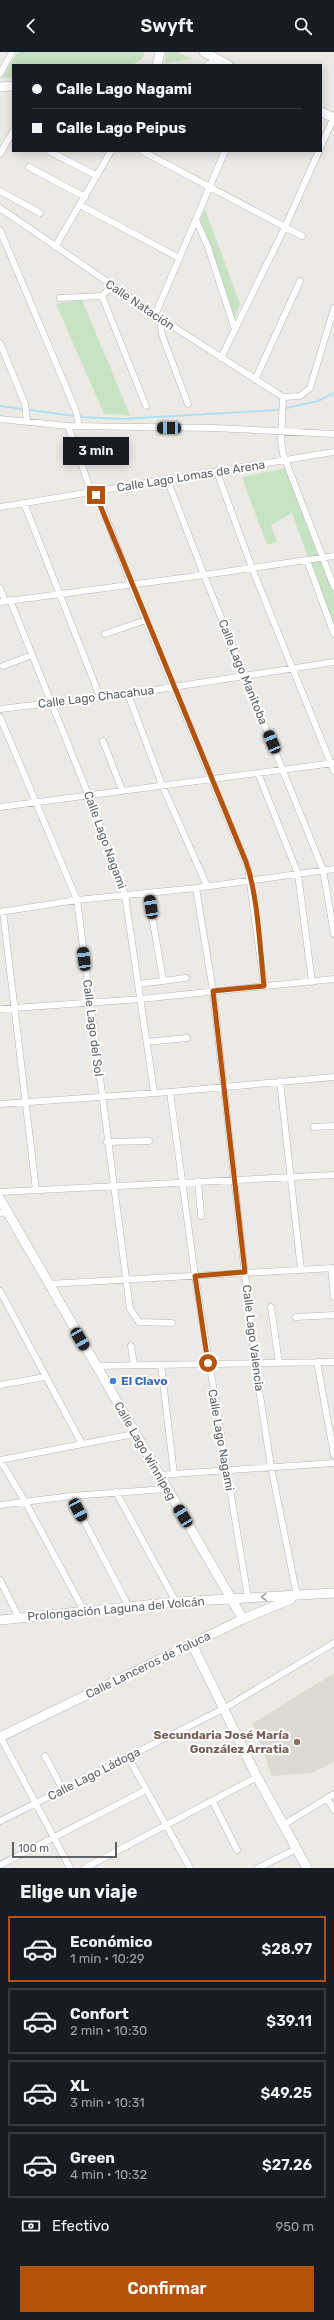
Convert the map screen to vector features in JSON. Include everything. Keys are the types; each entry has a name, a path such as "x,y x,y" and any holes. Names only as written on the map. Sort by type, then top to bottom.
{"main road":[{"path":"156,64 160,52"},
{"path":"204,52 227,64"},
{"path":"0,87 12,86"},
{"path":"322,112 334,118"},
{"name":"Calle Lago Winnipeg","path":"0,1199 4,1212 48,1284 243,1619"},
{"name":"Prolongación Laguna del Volcán","path":"0,1620 176,1602 334,1593"},
{"name":"Calle Lanceros de Toluca","path":"0,1737 243,1619 297,1596"},
{"path":"192,1644 257,1776 307,1868"}],"street":[{"path":"0,74 12,52"},
{"path":"322,144 334,118"},
{"path":"0,154 12,133"},
{"path":"51,152 97,176"},
{"path":"55,247 109,152"},
{"path":"144,152 209,188 302,236"},
{"path":"188,404 162,335 157,316 179,258 225,152"},
{"path":"221,358 285,227 319,152"},
{"path":"29,167 85,196"},
{"path":"0,191 40,214"},
{"path":"80,205 179,258"},
{"name":"Calle Natación","path":"0,208 112,286 283,397"},
{"path":"196,220 208,246 235,330"},
{"path":"0,230 78,420"},
{"path":"255,380 300,282"},
{"path":"60,298 102,296 112,286"},
{"path":"102,296 146,406"},
{"path":"334,308 331,329 310,388 300,396 283,397 281,431 282,447 286,461 334,586"},
{"path":"0,343 25,405 27,421"},
{"path":"0,419 68,426 78,420 334,434"},
{"path":"68,426 91,491 100,501 131,584 213,779 246,862 250,880 264,986"},
{"name":"Calle Lago Lomas de Arena","path":"0,507 334,452"},
{"path":"217,472 252,568 292,668 333,764 334,771"},
{"name":"Calle Lago Manitoba","path":"167,479 204,575 284,769 323,870 334,934"},
{"path":"24,503 58,594 100,697"},
{"path":"5,601 204,575 334,556"},
{"path":"307,560 334,634"},
{"name":"Calle Lago Nagami","path":"0,588 32,656 88,794 125,895 154,1092"},
{"path":"106,634 146,620"},
{"path":"3,666 32,656"},
{"name":"Calle Lago Chacahua","path":"0,709 128,694 334,662"},
{"path":"128,694 162,785 207,886"},
{"name":"Calle Lago del Sol","path":"0,717 77,900 112,1187 131,1313 139,1322 172,1323"},
{"path":"103,741 122,790"},
{"path":"0,807 88,794 333,764"},
{"path":"258,773 298,874 312,982"},
{"path":"36,1190 2,912 77,900 196,888 334,869"},
{"name":"Calle Lago Valencia","path":"196,888 213,991 223,1087 236,1179 255,1363 271,1467 297,1596"},
{"path":"148,893 163,980"},
{"path":"139,984 186,978"},
{"path":"0,1010 141,999 334,979"},
{"path":"147,1042 187,1038"},
{"path":"0,1104 170,1092 334,1077"},
{"path":"280,1082 301,1270"},
{"name":"Calle Lago Nagami","path":"170,1092 181,1182 208,1363 248,1598"},
{"path":"314,1127 334,1126"},
{"path":"107,1142 149,1141"},
{"path":"0,1192 334,1174"},
{"path":"198,1182 201,1216"},
{"path":"48,1284 125,1281 245,1272 332,1268 334,1297"},
{"path":"0,1291 82,1444"},
{"path":"271,1307 279,1363"},
{"path":"296,1317 334,1315"},
{"path":"131,1346 134,1365"},
{"path":"317,1362 334,1455"},
{"path":"96,1366 334,1362"},
{"path":"161,1364 174,1474"},
{"path":"0,1385 46,1377"},
{"path":"84,1611 26,1503 0,1460 134,1434"},
{"path":"158,1475 334,1463"},
{"path":"0,1505 26,1503 71,1496 166,1489"},
{"path":"116,1492 176,1602"},
{"path":"71,1496 129,1607"},
{"path":"0,1580 19,1618"},
{"name":"Calle Lago Ládoga","path":"0,1821 223,1709 334,1643"},
{"path":"0,1737 70,1868"},
{"path":"45,1756 63,1790"},
{"path":"128,1757 190,1868"},
{"path":"85,1868 213,1802 257,1776"},
{"path":"0,1865 54,1839 146,1790"},
{"path":"283,1825 334,1794"},
{"path":"328,1798 334,1810"},
{"path":"213,1802 237,1850"},
{"path":"258,1868 296,1849"}],"shaded area":[{"name":"Secundaria José María González Arratia","path":"334,1673 334,1761 313,1773 272,1776 253,1723"}],"green space":[{"path":"18,52 145,52 142,59 134,64 12,64 12,77 2,78"},
{"path":"166,52 177,52 192,59 165,63"},
{"path":"205,209 240,304 235,318 200,220"},
{"path":"82,300 130,415 104,414 56,304"},
{"path":"286,468 334,594 334,630 292,513 271,525 277,542 267,545 242,477"}],"waterway":[{"path":"0,406 83,417 122,419 278,410 318,401 334,393"}],"place":[{"name":"El Clavo","path":"113,1381"},
{"name":"Secundaria José María González Arratia","path":"297,1742"}],"route":[{"path":"96,495 100,501 136,596 246,862 250,877 258,934 264,986 213,991 223,1087 236,1179 245,1272 195,1276 208,1363"}]}
